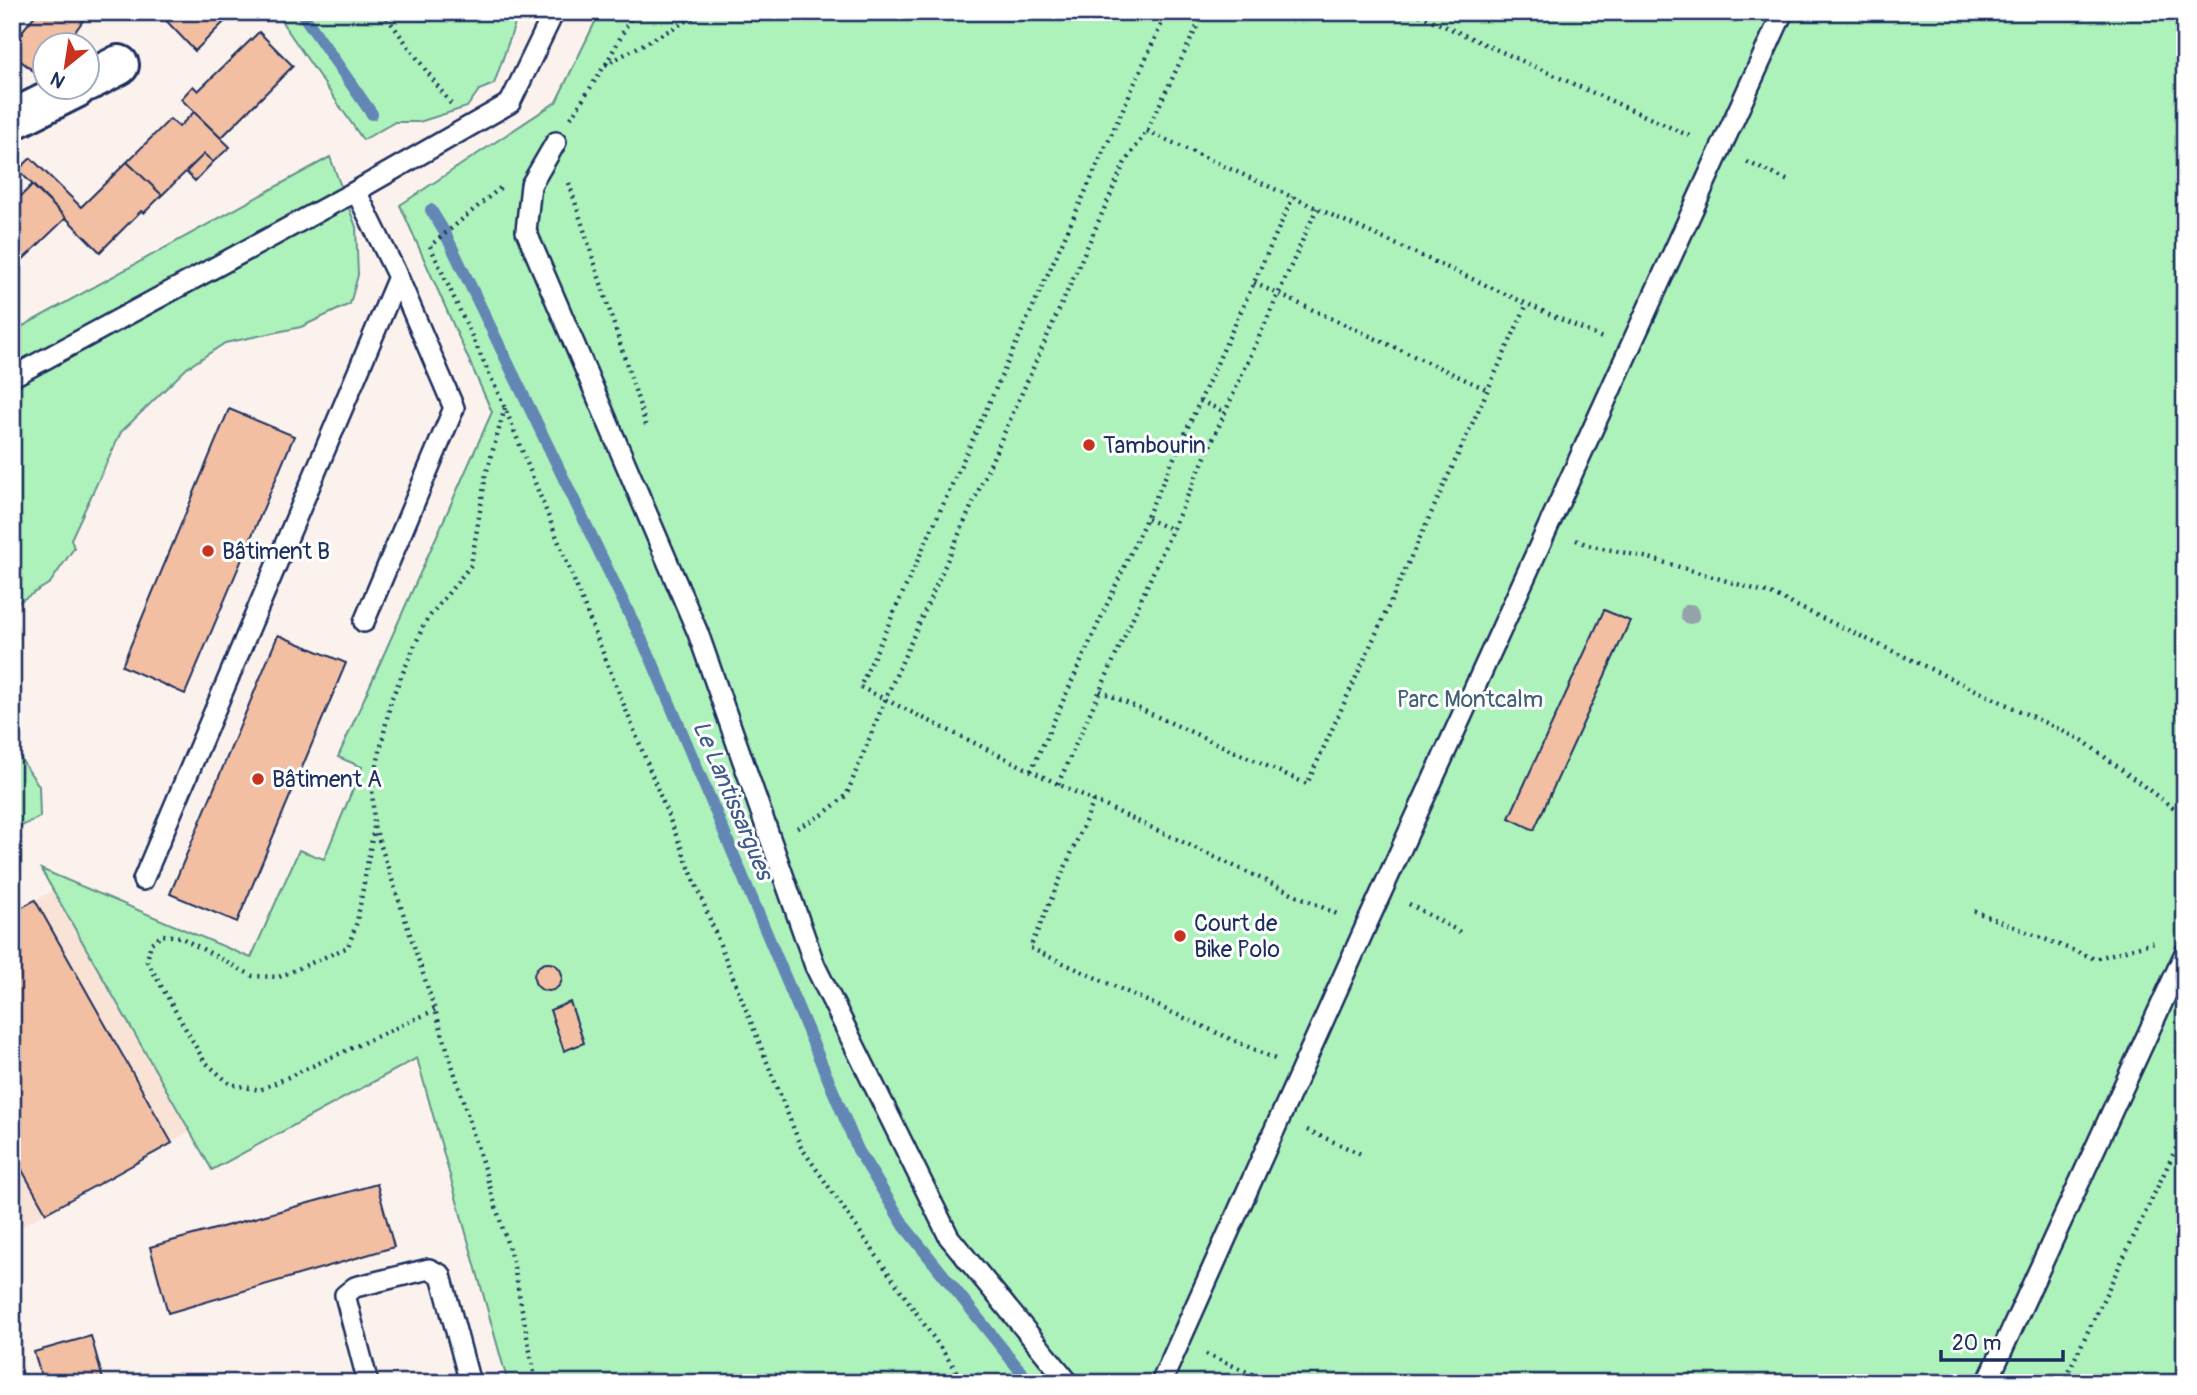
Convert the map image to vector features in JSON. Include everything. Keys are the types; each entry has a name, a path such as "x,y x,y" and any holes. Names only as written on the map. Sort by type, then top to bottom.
{"street":[{"path":"12,120 48,102"}],"lane":[{"path":"12,377 356,191 510,103 554,12"},
{"path":"1161,1383 1365,928 1783,12"},
{"path":"556,142 531,185 526,232 698,633 815,966 949,1237 1069,1383"},
{"path":"356,191 398,278 454,408 364,622"},
{"path":"143,880 398,278"},
{"path":"1987,1383 2185,953"},
{"path":"368,1383 345,1295 355,1287 429,1269 441,1275 470,1383"}],"path":[{"path":"383,12 468,127"},
{"path":"634,12 605,65 556,142 648,432"},
{"path":"605,65 703,12"},
{"path":"1167,12 860,687 1058,784 1365,928"},
{"path":"771,842 822,815 846,796 885,700 1125,162 1147,131 1204,12"},
{"path":"1413,12 1791,182"},
{"path":"1147,131 1628,350"},
{"path":"505,184 429,246 505,408 801,1147 965,1383"},
{"path":"1031,771 1293,197"},
{"path":"1058,784 1317,208"},
{"path":"1254,284 1488,390"},
{"path":"1100,691 1307,785 1527,304"},
{"path":"1200,401 1225,412"},
{"path":"435,1010 260,1090 230,1084 204,1061 147,961 151,943 163,934 180,937 253,976 279,977 348,947 357,922 374,825 372,788 391,700 425,622 471,565 486,474 505,408"},
{"path":"1147,519 1172,530"},
{"path":"1548,527 1588,545 1649,558 1771,594 2082,740 2185,817"},
{"path":"1094,801 1030,948 1301,1071"},
{"path":"374,825 513,1262 536,1383"},
{"path":"1383,891 1460,932"},
{"path":"1974,911 2095,958 2159,940"},
{"path":"1280,1118 1361,1154"},
{"path":"2063,1383 2185,1130"},
{"path":"1179,1342 1259,1377"}],"shaded area":[{"path":"52,891 189,1132 12,1232 12,913"}],"green space":[{"path":"275,12 519,12 494,84 479,90 467,107 419,122 395,122 363,140"},
{"name":"Parc Montcalm","path":"600,12 2185,12 2185,1383 508,1383 417,1058 212,1170 41,869 251,958 299,850 324,859 362,767 338,757 492,412 400,205 556,102"},
{"path":"330,157 356,227 358,275 350,304 301,327 225,343 187,368 121,432 71,539 74,548 50,583 12,606 12,332"},
{"path":"12,746 39,786 40,817 12,831"}],"building":[{"path":"35,12 89,12 75,32 32,32 32,70 12,54 12,43 18,35 23,34 23,30"},
{"path":"158,12 218,12 226,20 195,51"},
{"path":"259,32 293,66 221,138 181,99 193,86 198,91"},
{"path":"194,112 230,147 213,162 204,154 162,195 127,162 170,119 179,127"},
{"path":"204,154 213,162 195,181 186,172"},
{"path":"31,158 81,207 127,162 162,195 144,213 141,211 100,252 18,170"},
{"path":"32,185 66,218 12,270 12,205"},
{"name":"Bâtiment B","path":"229,409 294,436 185,694 122,666"},
{"path":"1604,610 1630,621 1534,830 1509,818"},
{"name":"Bâtiment A","path":"278,635 346,663 237,922 170,894"},
{"path":"35,900 172,1143 46,1213 12,1152 12,913"},
{"path":"548,963 558,967 562,977 558,987 548,991 538,987 534,977 538,967"},
{"path":"570,1002 584,1043 564,1051 550,1010"},
{"path":"377,1184 394,1247 168,1313 150,1247"},
{"path":"91,1336 104,1383 43,1383 34,1352"}],"waterway":[{"name":"Le Lantissargues","path":"301,12 372,114"},
{"name":"Le Lantissargues","path":"431,210 445,233 652,661 858,1150 905,1227 1030,1383"}],"place":[{"name":"Tambourin","path":"1089,445"},
{"name":"Bâtiment B","path":"208,551"},
{"name":"Bâtiment A","path":"258,779"},
{"name":"Court de Bike Polo","path":"1180,936"}]}
